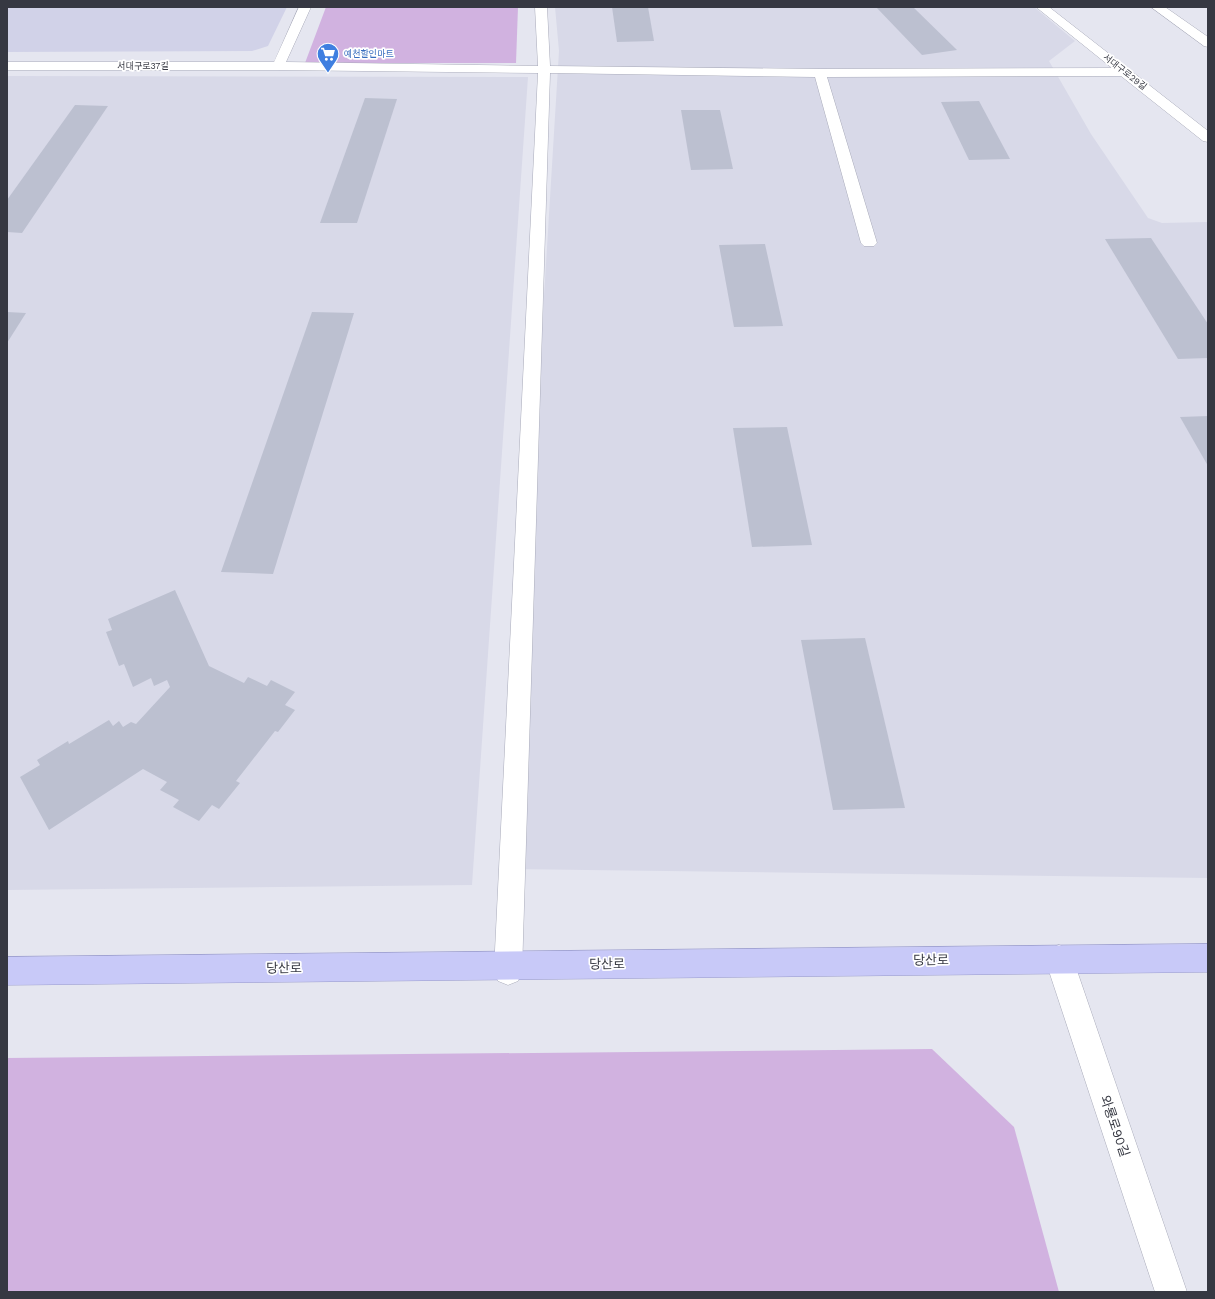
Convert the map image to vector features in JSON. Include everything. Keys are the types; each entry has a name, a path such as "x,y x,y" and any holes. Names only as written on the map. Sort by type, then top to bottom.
{"main road":[{"name":"당산로","path":"7,971 508,968 1208,958"}],"street":[{"path":"278,66 304,7"},
{"path":"508,968 544,69 541,7"},
{"name":"서대구로29길","path":"1042,7 1208,138"},
{"path":"1157,7 1208,43"},
{"name":"서대구로37길","path":"7,66 278,66 820,73 1125,72"},
{"path":"820,73 869,243"},
{"name":"와룡로90길","path":"1059,959 1172,1292"}],"shaded area":[{"path":"7,7 287,7 268,46 252,51 7,52"},
{"path":"326,7 518,7 516,63 305,63"},
{"path":"555,7 1034,7 1075,41 1049,61 1091,134 1148,218 1162,223 1208,222 1208,878 509,869 559,51"},
{"path":"7,76 528,77 472,885 7,890"},
{"path":"932,1049 1014,1127 1059,1292 7,1292 7,1058"}],"building":[{"path":"612,7 648,7 654,41 617,42"},
{"path":"876,7 913,7 957,50 922,55"},
{"path":"365,98 397,99 357,223 320,223"},
{"path":"979,101 1010,159 969,160 941,102"},
{"path":"75,105 108,106 22,233 7,232 7,200"},
{"path":"681,110 720,110 733,169 691,170"},
{"path":"1151,238 1208,324 1208,358 1178,359 1105,239"},
{"path":"765,244 783,326 734,327 719,245"},
{"path":"7,312 26,313 7,343"},
{"path":"312,312 354,313 273,574 221,572"},
{"path":"1208,416 1208,466 1180,417"},
{"path":"787,427 812,545 752,547 733,428"},
{"path":"175,590 209,666 244,683 248,677 267,686 271,680 295,692 285,705 295,710 278,732 275,731 236,781 240,783 219,809 212,805 199,821 173,807 179,800 160,790 167,782 143,769 49,830 20,777 40,765 37,760 68,741 69,744 109,720 113,726 119,721 123,727 131,722 136,724 170,687 167,680 154,686 151,678 133,687 124,664 119,666 106,632 112,630 108,619"},
{"path":"865,638 905,808 833,810 801,640"}],"place":[{"name":"예천할인마트","path":"328,74"}]}
